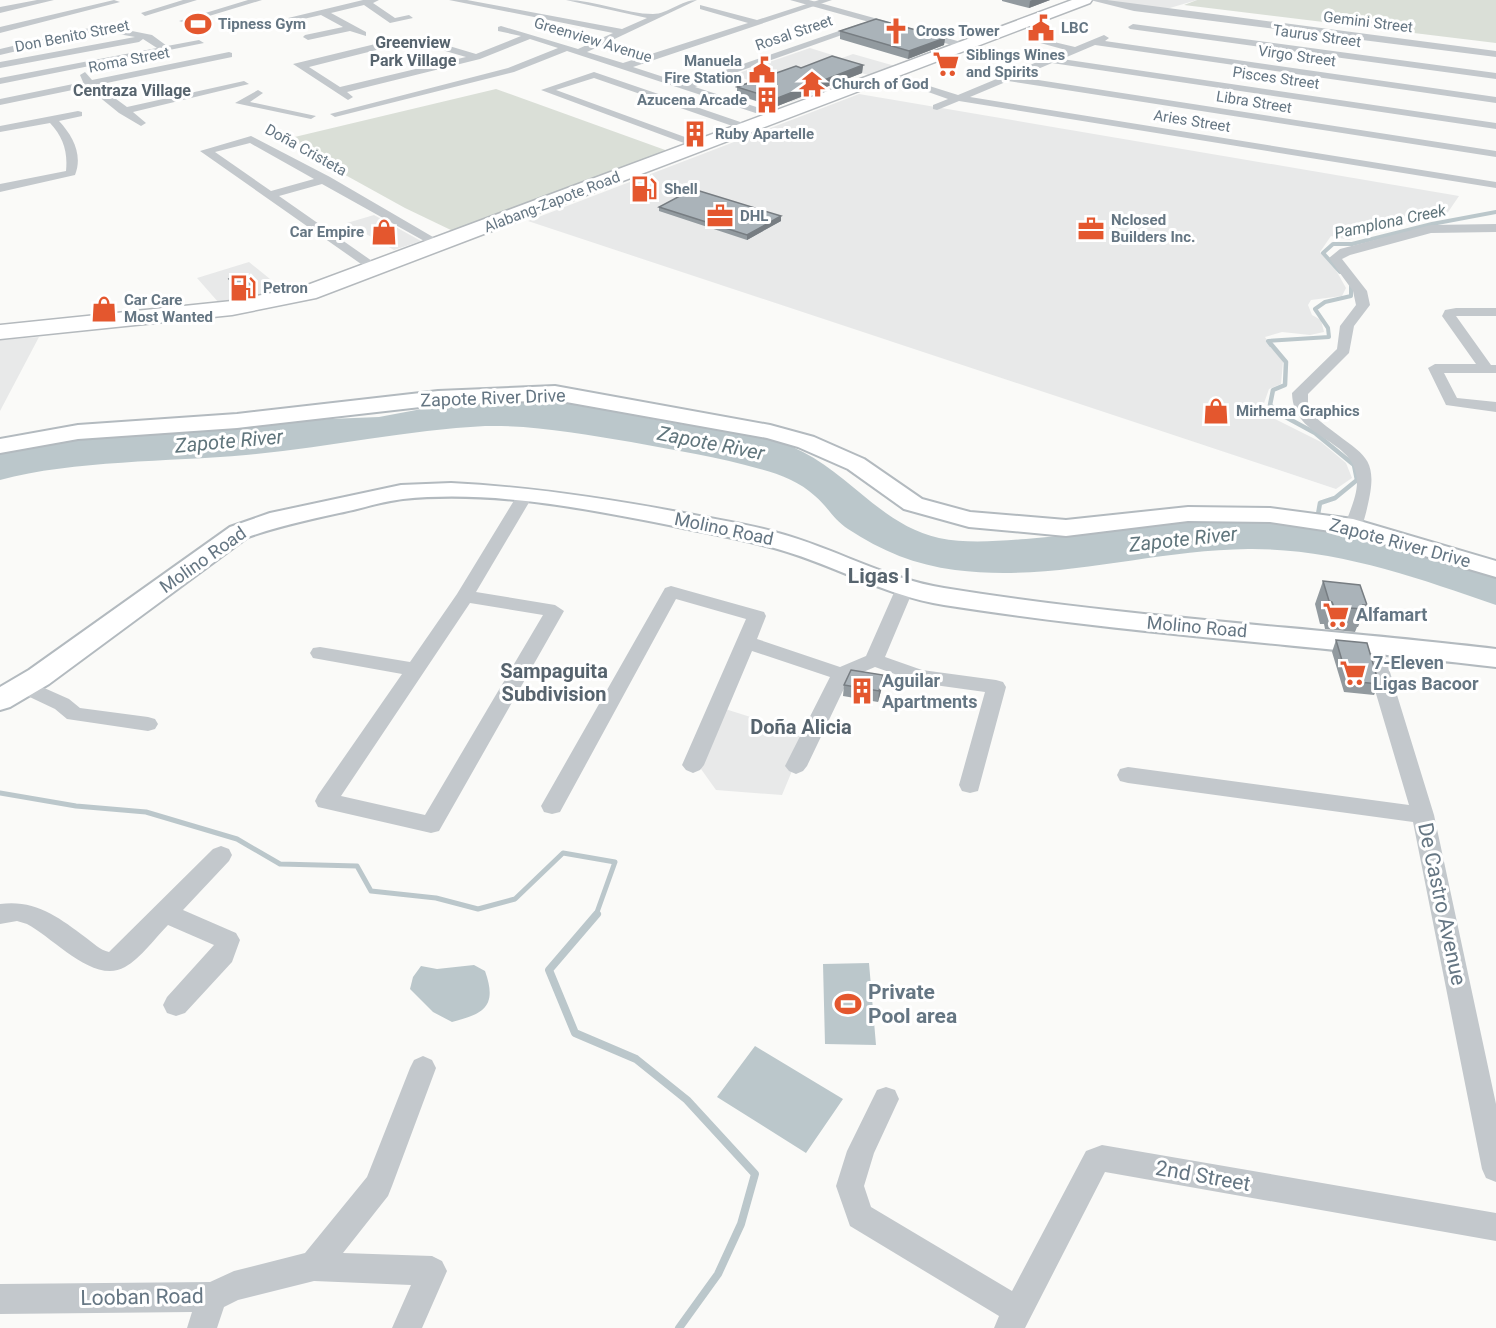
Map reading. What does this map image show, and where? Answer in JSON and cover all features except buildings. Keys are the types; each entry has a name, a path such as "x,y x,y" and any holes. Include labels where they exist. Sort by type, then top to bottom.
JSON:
{"highway":[{"name":"Alabang-Zapote Road","path":"0,332 253,304 308,293 1085,0"}],"main road":[{"name":"Zapote River Drive","path":"0,446 78,432 237,421 438,398 555,393 770,432 806,442 856,464 913,504 969,519 1066,528 1203,513 1245,513 1348,526 1496,569"},
{"name":"Molino Road","path":"0,700 24,686 132,610 226,539 252,526 348,502 415,490 526,494 624,509 765,537 813,551 870,576 905,588 980,602 1122,620 1371,643 1496,658"}],"street":[{"path":"0,10 50,0"},
{"path":"161,0 174,5"},
{"path":"193,0 144,13 178,20 258,0"},
{"path":"453,0 623,32"},
{"path":"570,0 657,17"},
{"path":"796,0 966,45"},
{"path":"625,66 828,0"},
{"name":"Gemini Street","path":"1094,0 1164,12 1496,54"},
{"path":"579,52 687,1"},
{"path":"0,30 116,2"},
{"path":"264,25 371,2 393,21 410,18"},
{"path":"702,8 758,24"},
{"path":"321,11 363,34"},
{"path":"937,107 1164,12"},
{"path":"271,14 284,19"},
{"name":"Rosal Street","path":"688,86 876,21"},
{"path":"326,45 308,37 350,27"},
{"path":"0,52 99,28 148,37 164,49"},
{"name":"Greenview Avenue","path":"501,29 688,86 777,117"},
{"name":"Taurus Street","path":"1123,30 1496,76"},
{"path":"338,91 477,57 530,36"},
{"name":"Don Benito Street","path":"0,65 148,37"},
{"path":"1036,39 1076,50"},
{"path":"363,107 299,65 400,41 429,43 477,57"},
{"path":"0,42 14,49"},
{"name":"Virgo Street","path":"1094,42 1496,100"},
{"path":"2,79 199,43"},
{"path":"335,114 511,70 567,48"},
{"name":"Roma Street","path":"0,102 229,55"},
{"path":"204,60 214,66"},
{"name":"Pisces Street","path":"1052,60 1496,126"},
{"path":"395,64 411,73"},
{"path":"81,66 88,83 141,123"},
{"path":"149,72 158,78"},
{"path":"700,146 546,90 594,75 748,128"},
{"name":"Aries Street","path":"885,75 957,98 1496,185"},
{"path":"234,78 258,93 240,103 310,116"},
{"name":"Libra Street","path":"1007,78 1496,154"},
{"path":"123,111 181,94 244,84"},
{"path":"0,129 78,114"},
{"path":"0,188 71,174 71,144 68,136 52,119"},
{"name":"Doña Cristeta","path":"376,268 206,151 251,139 439,244"},
{"path":"269,195 326,179"},
{"path":"1348,526 1365,484 1361,463 1349,448 1307,420 1300,411 1298,402 1300,393 1344,350 1347,326 1363,305 1360,291 1335,258 1345,252 1431,229 1496,228"},
{"path":"1491,369 1449,316 1450,313 1455,312 1496,312"},
{"path":"1491,369 1436,366 1451,402 1496,407"},
{"path":"465,596 555,611 431,825 326,801 465,596 526,494"},
{"path":"874,660 905,588"},
{"path":"552,806 671,592 757,616 693,765"},
{"path":"747,642 841,674"},
{"name":"De Castro Avenue","path":"1371,643 1423,815 1496,1169"},
{"path":"320,653 415,670"},
{"path":"796,766 841,674 874,660 920,676 996,687 970,785"},
{"path":"24,686 62,704 74,714 148,724"},
{"path":"1128,775 1423,815"},
{"path":"0,914 17,911 44,921 69,936 88,955 105,963 113,962 166,913 220,855"},
{"path":"166,913 228,940 223,955 176,1005"},
{"path":"314,1266 378,1186 423,1068"},
{"path":"886,1099 861,1151 850,1186 860,1216 1014,1320"},
{"name":"2nd Street","path":"1014,1320 1096,1160 1102,1158 1496,1227"},
{"name":"Looban Road","path":"0,1299 212,1297 234,1286 314,1266 432,1270 407,1328"},
{"path":"202,1328 212,1297"}],"shaded area":[{"path":"1104,0 1197,0 1163,10"},
{"path":"1197,0 1496,0 1496,43 1184,5"},
{"path":"810,48 842,58 853,54 895,66 871,76 828,62 781,80 819,92 791,102 752,90 764,85 733,75 750,69 769,75 776,72 758,66"},
{"path":"496,89 668,151 455,232 405,208 282,140"},
{"path":"859,94 1459,196 1444,218 1425,214 1373,228 1349,240 1331,236 1320,252 1333,265 1346,288 1342,296 1311,300 1308,305 1312,315 1321,320 1324,332 1310,335 1282,332 1265,337 1283,362 1281,384 1269,389 1263,406 1269,408 1271,417 1321,442 1346,463 1352,478 1336,489 528,221"},
{"name":"Car Empire","path":"374,215 421,241 394,250 347,223"},
{"path":"249,262 286,292 219,303 197,278"},
{"path":"39,337 0,411 0,340"},
{"path":"722,708 807,735 782,795 716,790 696,762"}],"water":[{"name":"Zapote River","path":"523,400 580,405 674,423 740,432 788,445 821,462 901,523 939,538 1004,541 1189,520 1256,519 1371,540 1496,578 1496,605 1374,566 1312,553 1280,550 1211,551 1029,572 992,573 941,568 899,556 860,537 843,525 809,491 774,473 663,448 576,433 521,427 455,428 246,455 90,465 29,473 0,480 0,452 45,442 263,426 304,420 379,417 443,405"},
{"name":"Private Pool area","path":"869,963 876,1045 825,1044 823,964"},
{"path":"474,965 485,971 490,993 485,1007 472,1016 452,1022 433,1012 410,989 413,977 421,966 437,969"},
{"path":"755,1046 843,1099 806,1153 717,1097"}],"waterway":[{"name":"Pamplona Creek","path":"1340,272 1323,253 1333,244 1352,244 1432,224 1496,212"},
{"name":"Pamplona Creek","path":"1271,345 1268,341 1329,337 1328,328 1315,309 1325,302 1351,296 1351,283"},
{"name":"Pamplona Creek","path":"1270,343 1286,362 1285,385 1273,390 1270,405 1280,414 1315,433 1354,465 1357,480 1335,498 1320,503 1317,520"},
{"path":"0,793 76,806 146,812 237,839 280,864 357,866 371,891 436,898 478,909 515,899 563,853 615,862 596,915"},
{"path":"597,914 549,970 575,1033 636,1059 687,1100 755,1174 741,1224 718,1274 679,1328"}],"place":[{"name":"Tipness Gym","path":"198,24"},
{"name":"LBC","path":"1041,28"},
{"name":"Cross Tower","path":"896,31"},
{"name":"Siblings Wines and Spirits","path":"946,64"},
{"name":"Manuela Fire Station","path":"762,70"},
{"name":"Church of God","path":"812,84"},
{"name":"Azucena Arcade","path":"767,100"},
{"name":"Ruby Apartelle","path":"695,134"},
{"name":"Shell","path":"644,189"},
{"name":"DHL","path":"720,216"},
{"name":"Nclosed Builders Inc.","path":"1091,229"},
{"name":"Car Empire","path":"384,232"},
{"name":"Petron","path":"243,288"},
{"name":"Car Care Most Wanted","path":"104,309"},
{"name":"Mirhema Graphics","path":"1216,411"},
{"name":"Alfamart","path":"1336,615"},
{"name":"7-Eleven Ligas Bacoor","path":"1353,673"},
{"name":"Aguilar Apartments","path":"862,691"},
{"name":"Private Pool area","path":"848,1004"}],"district":[{"name":"Greenview Park Village","path":"413,51"},
{"name":"Centraza Village","path":"132,90"},
{"name":"Ligas I","path":"879,576"},
{"name":"Sampaguita Subdivision","path":"554,682"},
{"name":"Doña Alicia","path":"801,727"}]}
